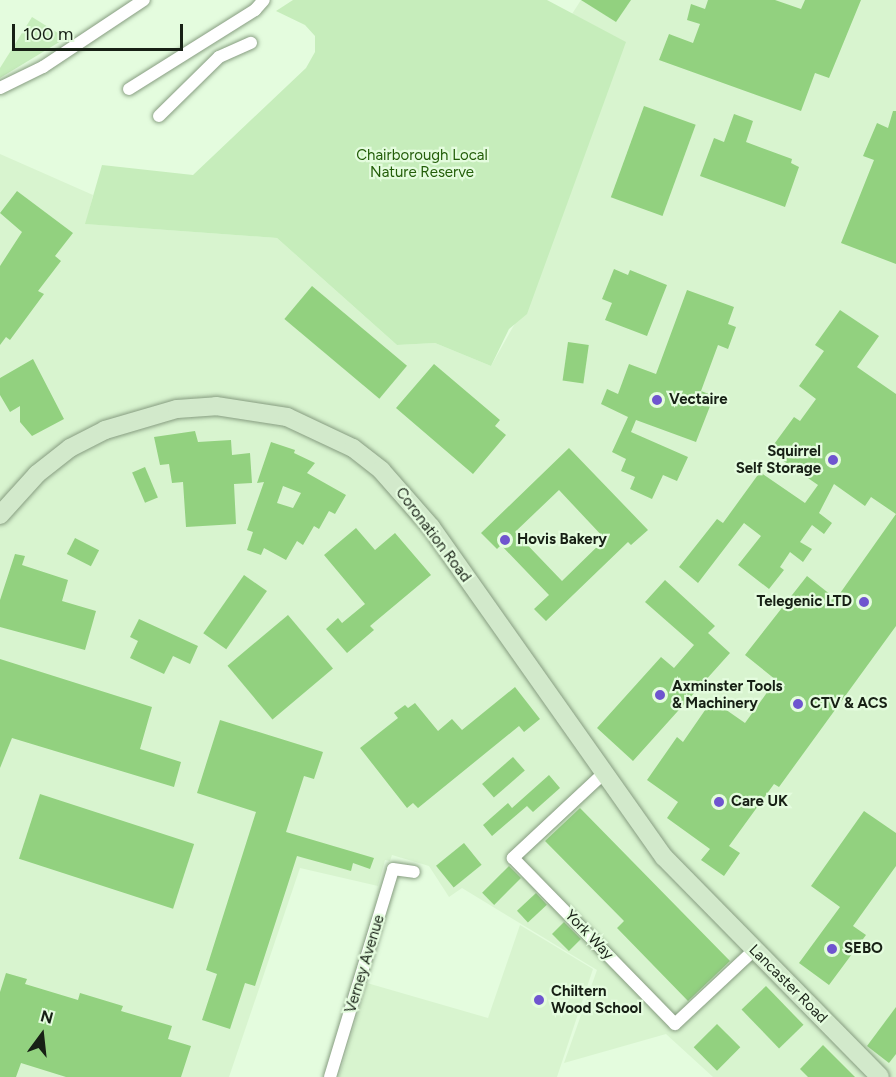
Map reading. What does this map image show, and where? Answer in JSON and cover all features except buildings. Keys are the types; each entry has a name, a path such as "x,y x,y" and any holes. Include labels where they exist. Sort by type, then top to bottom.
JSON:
{"street":[{"path":"0,88 43,67 144,0"},
{"path":"129,89 205,39 255,10 264,0"},
{"path":"205,39 219,57"},
{"path":"159,116 219,57 251,43"},
{"name":"Coronation Road","path":"0,515 37,474 70,448 140,417 216,406 287,417 321,430 372,462 408,496 664,856 696,892"},
{"name":"York Way","path":"604,773 513,858 675,1024 754,950"},
{"name":"Verney Avenue","path":"330,1077 393,869 414,872"},
{"name":"Lancaster Road","path":"696,892 880,1077"}],"shaded area":[{"path":"581,0 896,0 896,1077 713,1077 666,1034 564,1063 597,970 462,888 449,897 429,866 392,855 390,861 385,860 378,886 300,868 229,1077 0,1077 0,154 93,195 86,224 277,238 397,345 435,343 491,366 518,318 625,42 572,14"},
{"name":"Chiltern Wood School","path":"520,925 593,969 557,1077 339,1077 367,983 488,1018"}],"green space":[{"name":"Chairborough Local Nature Reserve","path":"293,0 547,0 626,42 527,314 509,329 491,366 435,343 397,345 277,238 85,224 102,165 193,175 306,68 315,52 315,36 305,25 276,11"},
{"path":"32,17 66,38 0,78 0,68"}],"place":[{"name":"Vectaire","path":"657,400"},
{"name":"Squirrel Self Storage","path":"833,460"},
{"name":"Hovis Bakery","path":"505,540"},
{"name":"Telegenic LTD","path":"864,602"},
{"name":"Axminster Tools & Machinery","path":"660,695"},
{"name":"CTV & ACS","path":"798,704"},
{"name":"Care UK","path":"719,802"},
{"name":"SEBO","path":"832,949"},
{"name":"Chiltern Wood School","path":"539,1000"}]}
